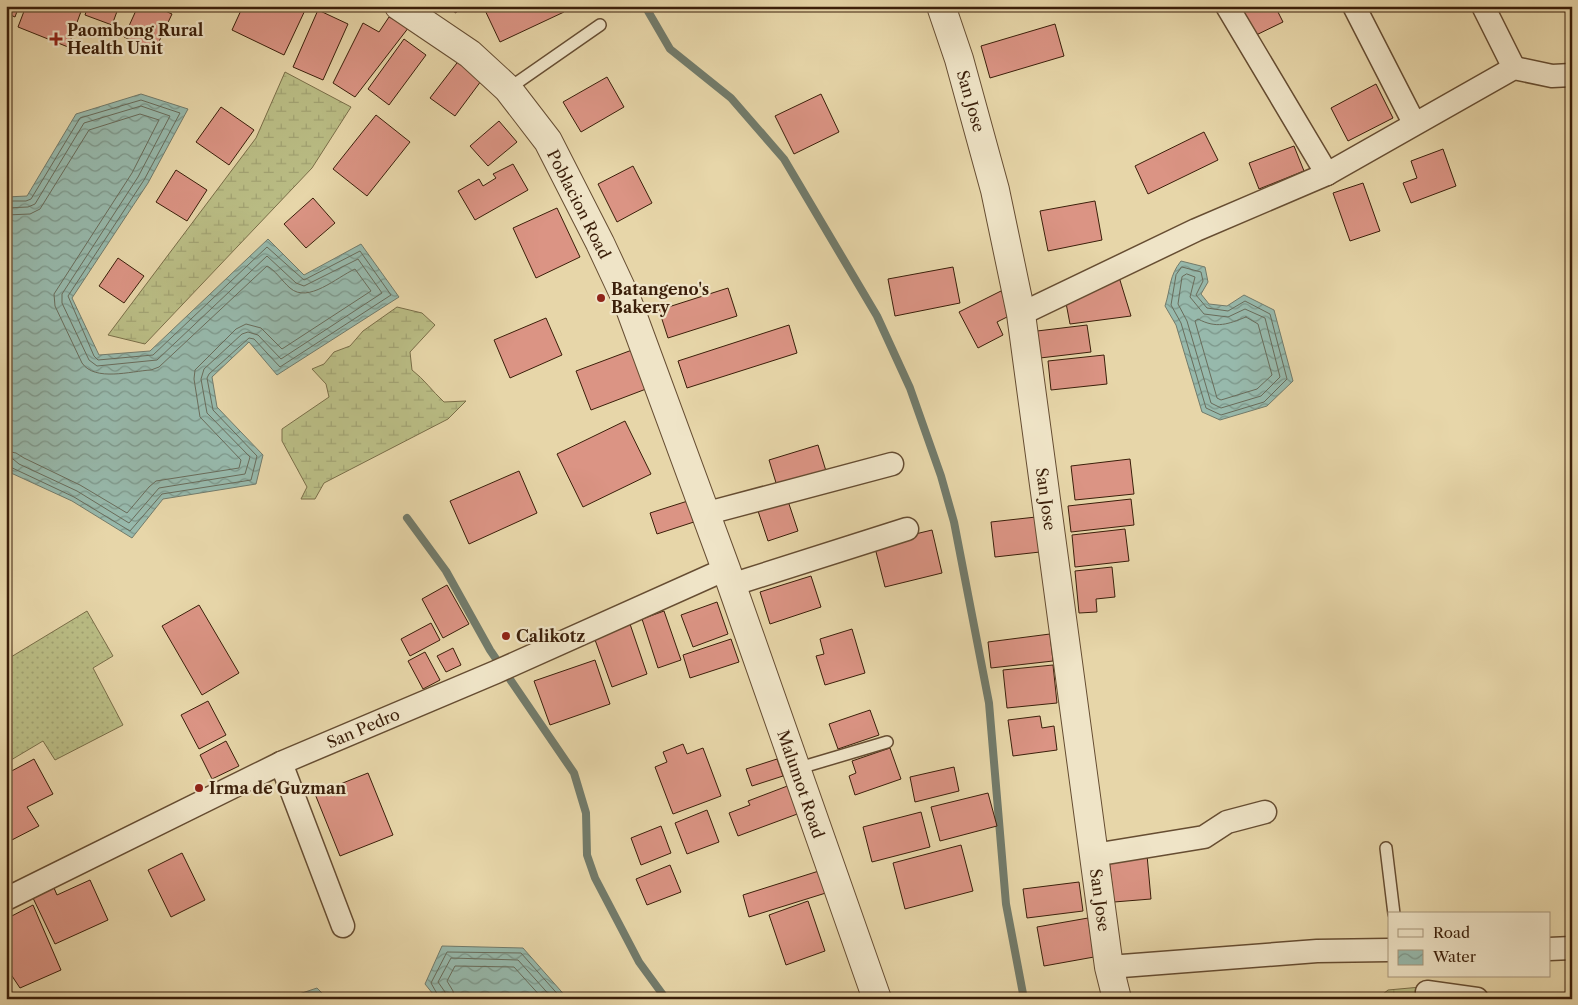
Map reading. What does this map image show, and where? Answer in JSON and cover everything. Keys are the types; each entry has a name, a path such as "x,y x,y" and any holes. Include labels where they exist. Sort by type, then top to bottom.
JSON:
{"street":[{"name":"Poblacion Road","path":"399,6 470,54 508,89 548,142 600,243 628,303 728,577"},
{"name":"San Jose","path":"941,6 962,68 995,190 1021,314 1109,967 1117,999"},
{"path":"1227,6 1327,174"},
{"path":"1354,6 1414,123"},
{"path":"1483,6 1514,68"},
{"path":"1021,314 1196,230 1327,174 1514,68 1552,76 1572,75"},
{"path":"704,514 892,464"},
{"name":"San Pedro","path":"6,899 281,763 502,669 728,577 907,529"},
{"name":"Malumot Road","path":"728,577 877,999"},
{"path":"281,763 343,926"},
{"path":"1094,855 1204,837 1227,822 1265,812"},
{"path":"1550,949 1572,948"},
{"path":"1109,967 1317,951 1388,950"},
{"path":"1427,992 1476,999"}],"lane":[{"path":"508,89 600,25"},
{"path":"796,769 887,742"},
{"path":"1386,848 1394,912"}],"green space":[{"path":"285,72 351,107 312,168 145,344 108,335 256,138"},
{"path":"397,307 422,313 435,325 410,352 412,370 444,402 466,401 448,419 324,483 315,499 301,499 307,487 282,441 282,429 329,397 326,384 312,369 324,364 334,352 350,346 363,331"},
{"path":"87,611 113,656 93,668 123,725 55,760 43,741 6,763 6,660"},
{"path":"1454,984 1449,999 1377,999 1388,990"}],"water":[{"path":"141,94 188,109 148,183 72,298 99,355 150,351 268,239 304,275 361,244 399,297 277,375 249,342 212,377 217,407 263,455 256,484 163,499 132,538 72,501 11,473 6,467 6,197 27,196 76,114"},
{"path":"1181,261 1205,267 1208,282 1201,294 1209,304 1227,306 1244,295 1274,310 1293,381 1267,406 1220,420 1202,412 1176,325 1165,306 1172,277"},
{"path":"442,946 523,948 568,999 437,999 425,984"},
{"path":"317,988 328,999 284,999"}],"building":[{"path":"6,6 19,6 15,17 6,13"},
{"name":"Paombong Rural Health Unit","path":"26,6 83,6 68,47 18,27"},
{"path":"88,6 119,6 112,25 85,15"},
{"path":"138,6 154,6 172,14 155,50 124,37"},
{"path":"243,6 307,6 284,55 232,30"},
{"path":"444,6 459,6 456,13"},
{"path":"483,6 562,6 564,12 500,42"},
{"path":"1235,6 1275,6 1283,22 1250,38"},
{"path":"318,10 348,24 323,80 293,67"},
{"path":"389,17 409,27 355,97 333,83 363,23 379,32"},
{"path":"1055,24 1064,56 990,78 981,46"},
{"path":"404,39 426,55 389,105 368,89"},
{"path":"460,59 484,77 455,116 430,98"},
{"path":"607,77 624,107 581,132 563,102"},
{"path":"1376,84 1393,118 1348,141 1331,108"},
{"path":"821,94 839,132 794,154 775,116"},
{"path":"221,107 254,130 229,165 196,142"},
{"path":"376,115 410,142 367,196 333,169"},
{"path":"499,121 517,142 488,166 470,146"},
{"path":"1204,132 1218,160 1148,194 1135,166"},
{"path":"1294,146 1304,171 1259,189 1249,163"},
{"path":"1443,149 1456,186 1411,203 1403,183 1417,178 1411,161"},
{"path":"513,164 528,190 475,220 458,191 479,179 483,186 496,178 493,174"},
{"path":"633,166 652,203 617,222 598,184"},
{"path":"176,170 207,190 187,221 156,202"},
{"path":"1363,183 1380,231 1350,241 1333,193"},
{"path":"313,198 335,223 306,248 284,224"},
{"path":"1095,201 1102,240 1048,251 1040,211"},
{"path":"557,208 580,257 536,278 513,228"},
{"path":"118,258 144,276 124,303 99,286"},
{"path":"953,267 960,303 895,316 888,279"},
{"path":"1119,277 1131,316 1070,324 1066,303"},
{"path":"728,288 737,316 668,338 659,310"},
{"path":"1001,291 1013,314 997,322 1003,335 978,348 959,312"},
{"path":"546,318 562,355 510,378 494,340"},
{"path":"789,325 797,353 687,388 678,361"},
{"path":"1087,325 1091,352 1040,358 1037,331"},
{"path":"632,350 646,389 591,410 576,371"},
{"path":"1104,355 1107,384 1051,390 1048,361"},
{"path":"625,421 651,474 583,507 557,454"},
{"path":"818,445 826,471 777,486 769,460"},
{"path":"1130,459 1134,494 1075,500 1071,466"},
{"path":"519,471 537,513 469,544 450,501"},
{"path":"786,495 798,531 768,541 756,505"},
{"path":"694,499 700,520 657,534 650,513"},
{"path":"1131,499 1134,525 1071,532 1068,506"},
{"path":"1036,517 1040,552 995,557 991,522"},
{"path":"1125,529 1129,561 1075,567 1072,535"},
{"path":"932,530 942,573 885,587 874,544"},
{"path":"1112,567 1115,597 1096,599 1097,612 1079,613 1075,571"},
{"path":"811,576 821,607 770,624 760,592"},
{"path":"447,585 469,624 443,638 422,599"},
{"path":"717,602 728,634 693,647 681,615"},
{"path":"199,605 239,673 202,695 162,626"},
{"path":"664,611 681,660 658,668 642,619"},
{"path":"431,623 440,640 410,656 401,639"},
{"path":"630,624 647,674 612,687 594,637"},
{"path":"852,629 865,673 825,685 816,656 824,654 820,639"},
{"path":"1050,634 1053,661 991,668 988,642"},
{"path":"731,639 739,662 690,678 683,655"},
{"path":"453,648 461,665 446,672 437,656"},
{"path":"425,652 440,680 423,689 408,661"},
{"path":"595,660 610,704 550,725 534,681"},
{"path":"1053,665 1057,703 1007,708 1003,670"},
{"path":"208,701 226,735 199,749 181,715"},
{"path":"870,710 879,735 838,749 829,724"},
{"path":"1040,716 1042,728 1054,726 1057,750 1013,756 1008,720"},
{"path":"226,741 239,766 212,779 200,755"},
{"path":"683,744 687,754 703,748 721,796 673,814 655,767 667,762 663,752"},
{"path":"890,748 901,779 855,795 849,776 856,773 852,761"},
{"path":"34,759 53,794 27,807 39,826 6,843 6,774"},
{"path":"777,759 783,776 752,786 746,769"},
{"path":"954,767 959,791 915,802 910,777"},
{"path":"368,773 393,835 340,856 315,794"},
{"path":"790,785 800,813 738,836 729,813 750,805 748,801"},
{"path":"988,793 997,826 940,841 931,807"},
{"path":"707,810 719,842 687,854 675,823"},
{"path":"921,812 930,847 872,862 863,827"},
{"path":"661,826 671,853 641,865 631,838"},
{"path":"961,845 973,891 905,909 893,863"},
{"path":"182,853 205,900 171,917 148,870"},
{"path":"1147,855 1151,899 1114,902 1109,859"},
{"path":"670,865 681,892 647,905 636,879"},
{"path":"822,870 829,892 749,917 743,895"},
{"path":"90,880 108,920 55,944 33,898 54,888 57,895"},
{"path":"1079,882 1083,911 1027,918 1023,889"},
{"path":"808,901 825,951 786,965 769,915"},
{"path":"33,905 61,970 20,988 6,967 6,919"},
{"path":"1088,918 1094,957 1044,966 1037,927"}],"waterway":[{"path":"645,6 670,49 731,98 784,159 877,316 910,388 941,476 954,522 989,703 1006,904 1024,999"},
{"path":"407,518 446,571 490,650 574,773 586,813 587,855 595,878 639,962 666,999"}],"place":[{"name":"Paombong Rural Health Unit","path":"56,39"},
{"name":"Batangeno's Bakery","path":"601,298"},
{"name":"Calikotz","path":"506,636"},
{"name":"Irma de Guzman","path":"199,788"}]}
